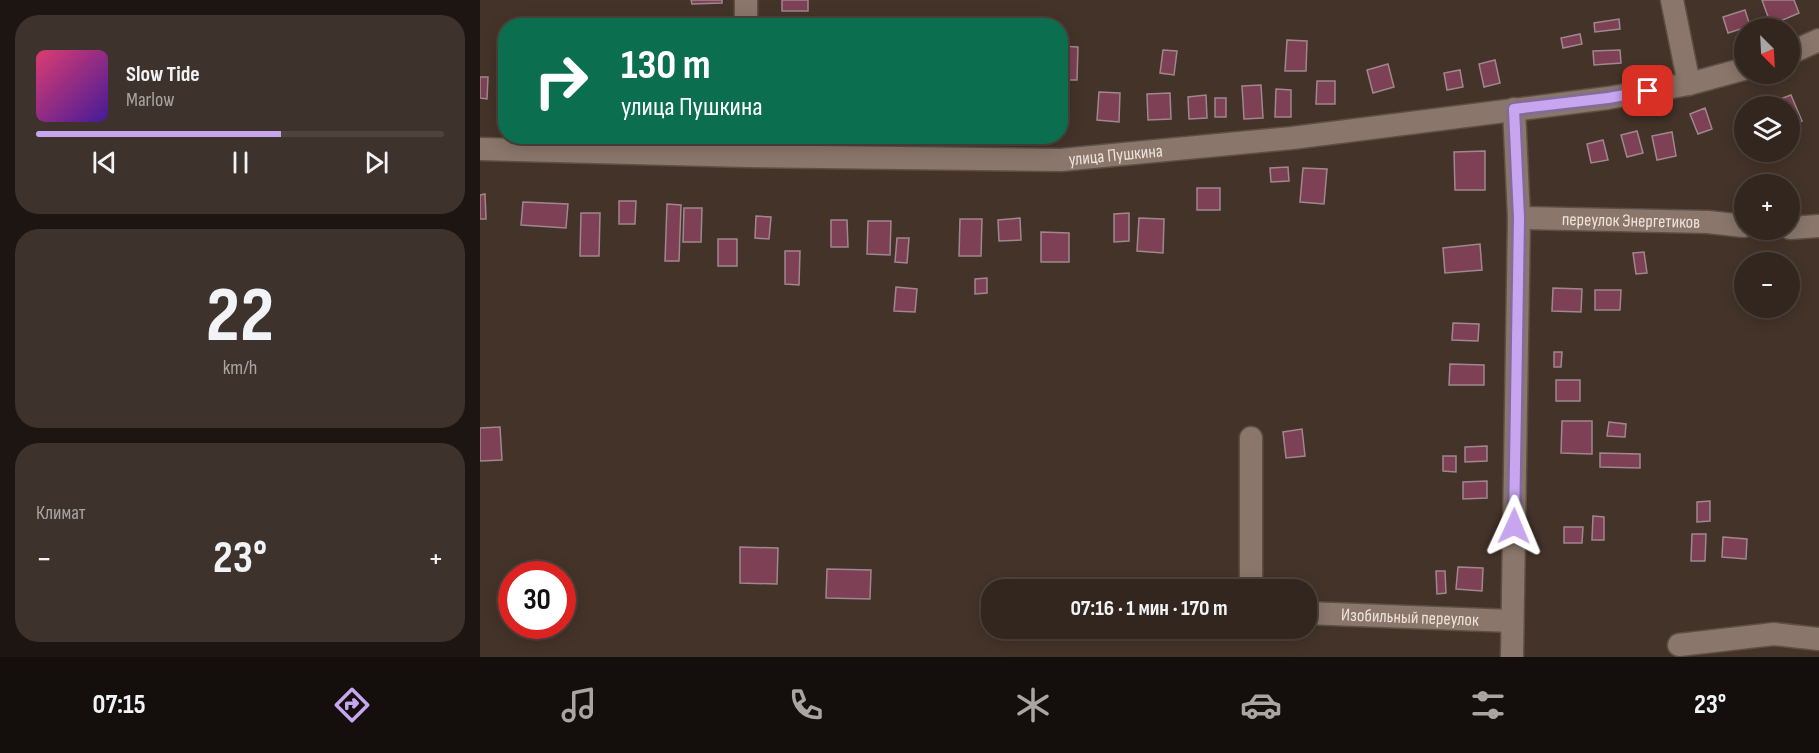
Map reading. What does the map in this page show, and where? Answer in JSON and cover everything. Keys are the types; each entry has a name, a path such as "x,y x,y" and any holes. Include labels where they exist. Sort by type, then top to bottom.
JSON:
{"street":[{"path":"746,0 746,18"},
{"path":"1672,0 1689,84"},
{"path":"1800,49 1819,40"},
{"name":"улица Пушкина","path":"480,149 747,146 1061,160 1292,138 1608,98 1689,84 1734,72"},
{"path":"1512,657 1519,218 1514,109"},
{"name":"переулок Энергетиков","path":"1519,218 1708,222 1734,225"},
{"path":"1800,227 1819,226"},
{"path":"1251,438 1251,579"},
{"name":"Изобильный переулок","path":"1317,613 1512,621"},
{"path":"1679,645 1774,634 1819,639"}],"building":[{"path":"691,0 722,0 722,3 692,4"},
{"path":"782,0 808,0 808,11 782,11"},
{"path":"1762,0 1794,0 1799,13 1787,18 1768,18"},
{"path":"1745,10 1748,18 1734,18 1734,31 1728,33 1723,17"},
{"path":"1619,19 1620,29 1595,32 1594,23"},
{"path":"1580,34 1582,44 1563,48 1561,38"},
{"path":"1287,40 1307,41 1306,71 1285,71"},
{"path":"1068,46 1078,47 1077,80 1068,80"},
{"path":"1163,50 1177,51 1174,75 1160,73"},
{"path":"1620,50 1621,63 1594,65 1593,51"},
{"path":"1495,60 1500,83 1484,87 1479,64"},
{"path":"1388,64 1394,87 1373,93 1367,70"},
{"path":"1460,70 1463,87 1447,90 1444,73"},
{"path":"480,77 488,77 487,99 480,98"},
{"path":"1317,81 1335,81 1335,104 1316,104"},
{"path":"1261,85 1263,118 1244,119 1242,86"},
{"path":"1276,89 1291,90 1291,117 1275,117"},
{"path":"1099,92 1120,93 1119,122 1097,120"},
{"path":"1170,93 1171,119 1148,120 1147,94"},
{"path":"1206,95 1207,118 1189,119 1188,97"},
{"path":"1215,98 1226,98 1226,117 1215,117"},
{"path":"1705,108 1712,129 1698,134 1690,114"},
{"path":"1637,131 1643,153 1627,157 1621,135"},
{"path":"1672,132 1676,156 1657,160 1652,136"},
{"path":"1603,140 1608,160 1591,163 1587,144"},
{"path":"1485,151 1485,190 1455,190 1454,152"},
{"path":"1288,167 1289,181 1271,182 1270,168"},
{"path":"1303,168 1327,169 1324,204 1300,202"},
{"path":"1197,188 1220,188 1220,210 1197,210"},
{"path":"485,194 486,219 480,219 480,195"},
{"path":"619,201 636,201 635,224 619,224"},
{"path":"523,202 568,204 566,228 521,225"},
{"path":"667,204 681,205 679,261 665,261"},
{"path":"684,208 702,208 701,242 683,242"},
{"path":"581,213 600,213 599,256 580,256"},
{"path":"1129,213 1129,241 1114,242 1114,214"},
{"path":"756,216 771,217 769,239 755,238"},
{"path":"1020,218 1021,240 999,241 998,220"},
{"path":"1139,218 1164,219 1163,253 1137,251"},
{"path":"960,219 982,219 981,256 959,256"},
{"path":"831,220 847,220 848,247 831,247"},
{"path":"868,221 891,221 890,255 867,254"},
{"path":"1041,232 1069,233 1069,262 1041,262"},
{"path":"897,238 909,238 907,263 895,262"},
{"path":"718,239 737,239 737,266 718,266"},
{"path":"1480,244 1482,270 1445,273 1443,248"},
{"path":"785,251 800,251 799,285 785,284"},
{"path":"1644,252 1647,273 1636,274 1633,253"},
{"path":"987,278 987,293 975,294 975,279"},
{"path":"896,287 917,289 915,312 894,311"},
{"path":"1553,288 1582,289 1581,312 1552,311"},
{"path":"1595,290 1621,290 1620,310 1595,310"},
{"path":"1453,323 1479,324 1478,341 1452,340"},
{"path":"1554,352 1562,352 1561,367 1554,367"},
{"path":"1450,364 1484,365 1484,385 1449,385"},
{"path":"1556,380 1580,380 1580,401 1556,401"},
{"path":"1562,421 1592,421 1592,454 1561,453"},
{"path":"1609,422 1626,424 1625,437 1607,436"},
{"path":"500,427 502,460 480,461 480,428"},
{"path":"1302,429 1305,456 1286,458 1283,432"},
{"path":"1487,446 1487,461 1465,462 1465,447"},
{"path":"1600,453 1640,454 1640,468 1600,467"},
{"path":"1443,456 1456,456 1456,472 1443,471"},
{"path":"1487,481 1487,498 1463,499 1463,482"},
{"path":"1710,501 1710,521 1697,522 1697,502"},
{"path":"1593,516 1604,517 1604,540 1592,540"},
{"path":"1564,527 1583,527 1582,543 1564,543"},
{"path":"1692,534 1706,534 1705,561 1691,561"},
{"path":"1723,537 1747,539 1746,559 1722,557"},
{"path":"740,547 778,548 777,584 740,583"},
{"path":"1458,567 1483,568 1482,591 1456,589"},
{"path":"827,569 871,570 870,599 826,598"},
{"path":"1436,571 1445,571 1446,593 1437,594"}],"route":[{"path":"1514,526 1519,218 1514,109 1648,91"}]}
